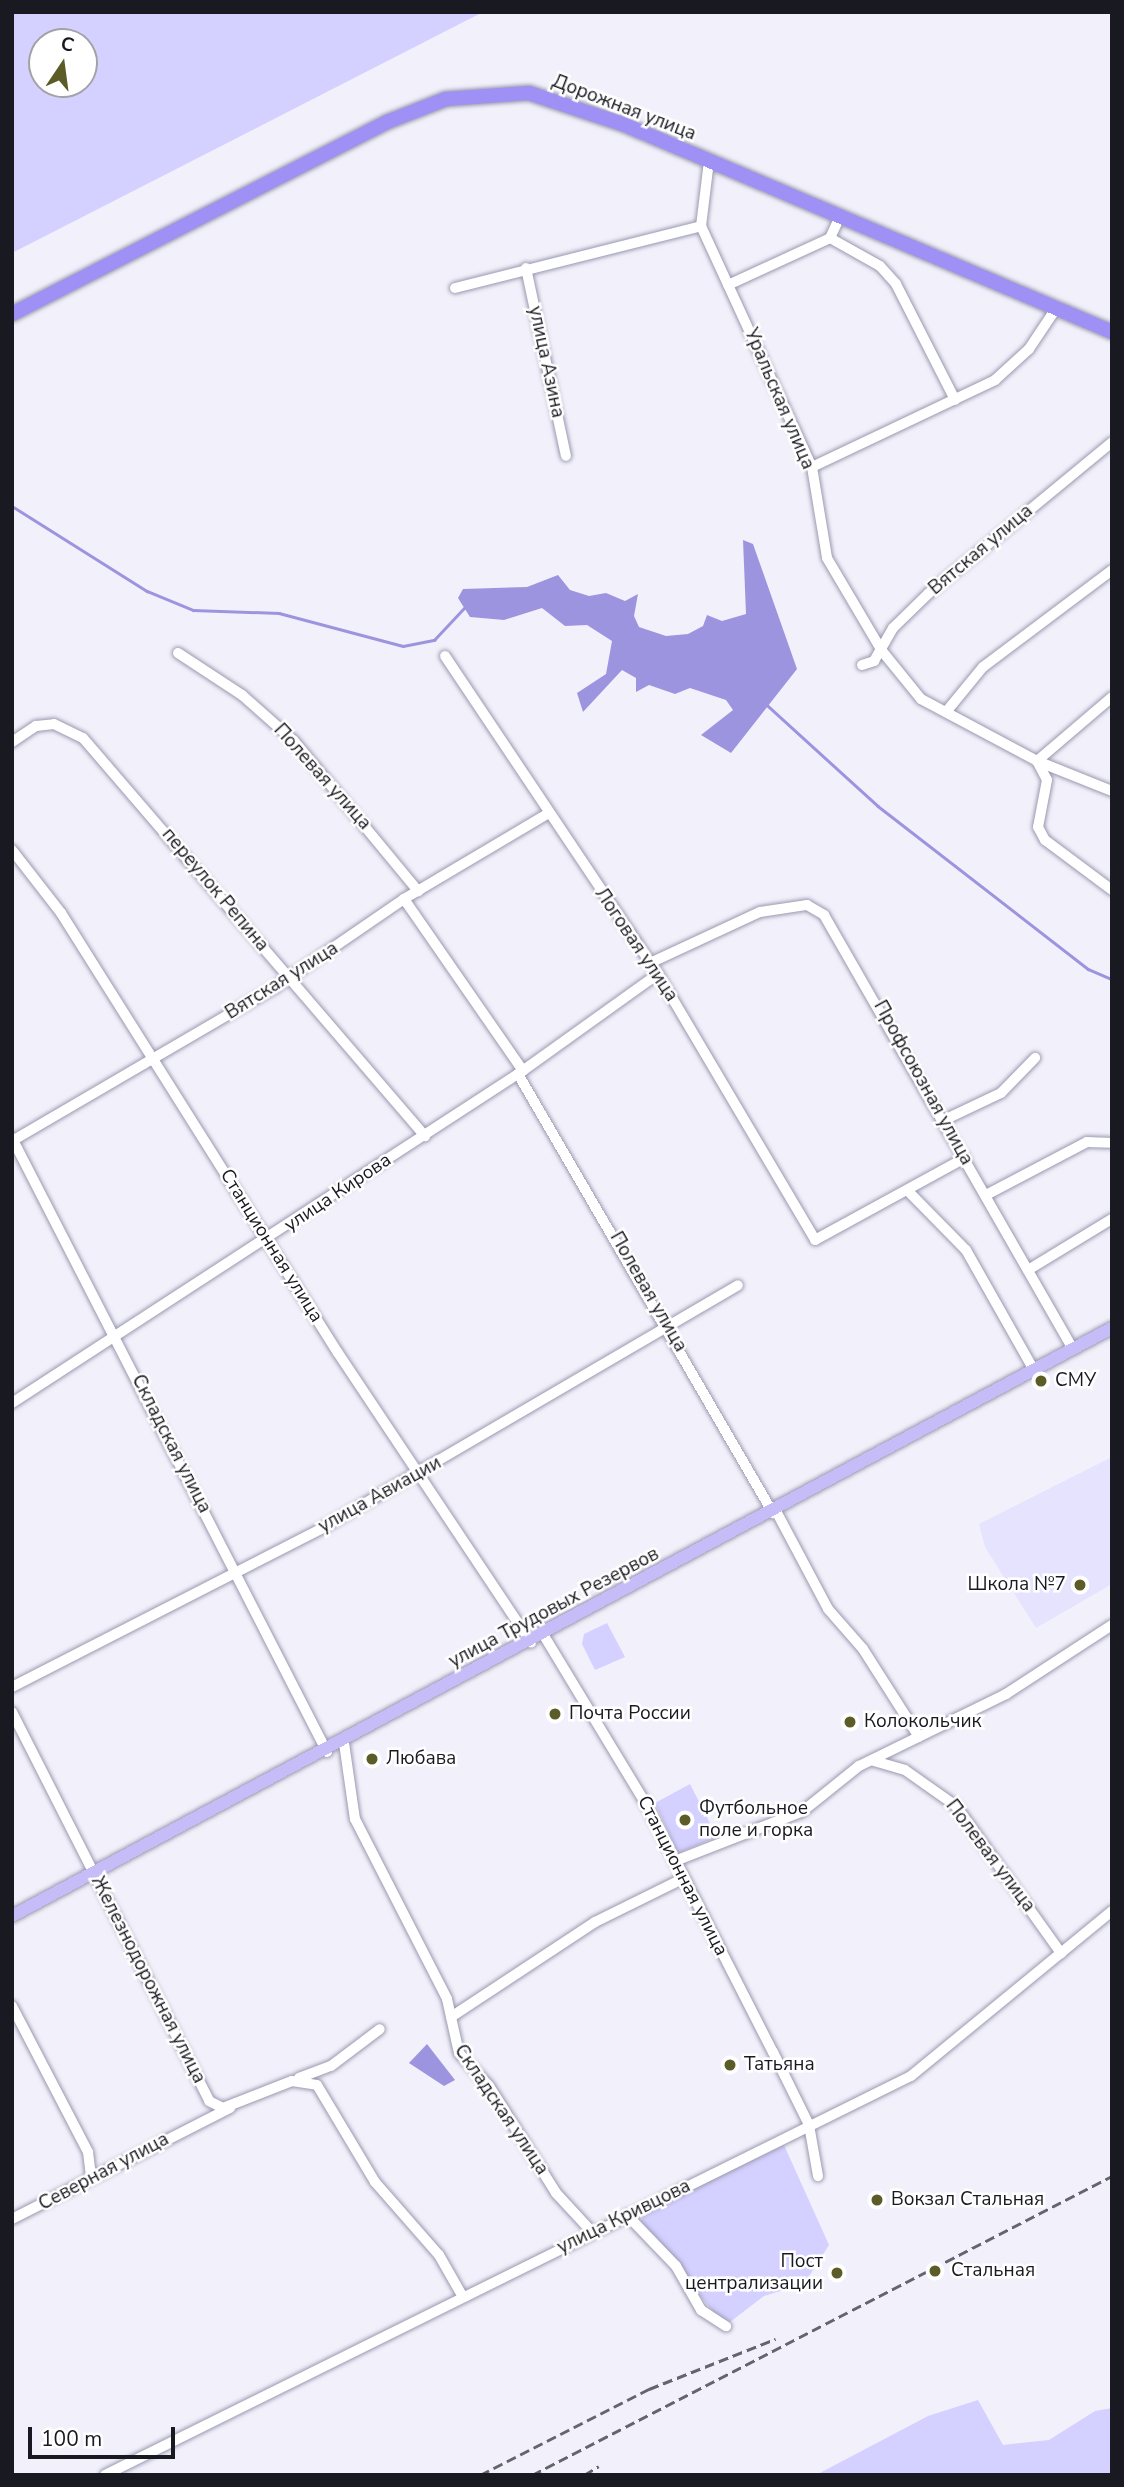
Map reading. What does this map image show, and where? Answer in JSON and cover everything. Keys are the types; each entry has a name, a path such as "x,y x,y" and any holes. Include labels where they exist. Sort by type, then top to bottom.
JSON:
{"highway":[{"name":"Дорожная улица","path":"12,314 387,122 446,99 529,93 709,161 1112,332"}],"main road":[{"name":"улица Трудовых Резервов","path":"12,1916 344,1743 1112,1328"}],"street":[{"path":"455,288 701,226 709,161"},
{"path":"728,285 830,238 841,217"},
{"name":"Уральская улица","path":"701,226 813,467 827,558 882,652 917,696 1037,761 1112,791"},
{"path":"830,238 891,277 955,400"},
{"name":"улица Азина","path":"526,268 566,456"},
{"path":"813,467 955,400 1017,361 1055,310"},
{"name":"Вятская улица","path":"862,665 882,652 893,628 929,593 1112,442"},
{"path":"946,712 983,667 1112,570"},
{"name":"Полевая улица","path":"178,653 242,695 294,741 418,891"},
{"name":"Логовая улица","path":"445,656 547,814 658,974 815,1240 907,1190"},
{"path":"1112,697 1037,761 1046,780 1038,827 1045,840 1112,890"},
{"name":"переулок Репина","path":"12,742 36,726 74,731 425,1136"},
{"name":"Вятская улица","path":"13,1139 290,978 404,899 547,814"},
{"name":"Станционная улица","path":"12,850 61,913 267,1240 531,1642"},
{"name":"Полевая улица","path":"404,899 520,1072 775,1512 828,1609 863,1650 919,1737"},
{"name":"Профсоюзная улица","path":"650,963 760,912 807,905 824,915 850,954 1073,1349"},
{"name":"улица Кирова","path":"12,1403 117,1340 425,1136 658,974"},
{"path":"944,1120 1001,1093 1035,1058"},
{"name":"Складская улица","path":"13,1139 327,1752"},
{"path":"986,1195 1087,1142 1112,1143"},
{"path":"965,1158 907,1190 965,1250 1034,1370"},
{"path":"1028,1270 1112,1219"},
{"name":"улица Авиации","path":"12,1687 419,1474 738,1285"},
{"path":"675,1861 803,1811 867,1763 1006,1694 1112,1625"},
{"name":"Станционная улица","path":"543,1634 684,1878 809,2125 818,2176"},
{"name":"Железнодорожная улица","path":"12,1712 205,2093 217,2106 234,2106"},
{"name":"Складская улица","path":"344,1743 359,1828 451,2017 459,2053 489,2086 556,2193 592,2232"},
{"name":"Полевая улица","path":"867,1763 892,1764 950,1801 1061,1953"},
{"path":"451,2017 594,1922 684,1878"},
{"name":"улица Кривцова","path":"105,2475 931,2063 1112,1911"},
{"path":"12,2006 88,2152 91,2176"},
{"path":"234,2106 331,2066 380,2029"},
{"path":"292,2081 323,2090 375,2182 439,2255 463,2297"},
{"name":"Северная улица","path":"12,2219 65,2196 91,2176 234,2106"},
{"path":"627,2215 676,2266 701,2310 726,2326"}],"shaded area":[{"path":"12,12 483,12 12,253"},
{"path":"743,540 753,544 797,669 731,753 701,735 733,710 726,700 690,688 675,694 649,685 636,692 636,678 622,670 583,712 577,693 606,674 612,641 587,625 565,626 542,608 504,620 470,617 458,598 463,589 527,587 558,575 570,590 589,596 606,593 625,601 638,594 634,616 639,627 666,636 688,634 703,626 707,615 722,621 746,614"},
{"path":"1112,1457 1112,1584 1036,1628 985,1547 979,1524"},
{"path":"607,1623 625,1657 595,1670 582,1644 584,1634"},
{"name":"Футбольное поле и горка","path":"690,1784 717,1837 678,1853 655,1803"},
{"path":"427,2044 455,2080 444,2086 409,2063"},
{"path":"784,2145 829,2245 804,2284 764,2296 730,2322 715,2314 641,2222 644,2214"},
{"path":"978,2400 1003,2445 1049,2440 1095,2411 1112,2408 1112,2475 816,2475 928,2416"}],"waterway":[{"path":"12,506 147,591 193,610 279,613 403,646 434,640 464,608"},
{"path":"767,705 878,806 1088,969 1112,979"}],"railway":[{"path":"532,2475 1112,2176"},
{"path":"480,2475 649,2389 775,2339"},
{"path":"584,2475 599,2466"}],"place":[{"name":"СМУ","path":"1041,1381"},
{"name":"Школа №7","path":"1080,1585"},
{"name":"Почта России","path":"555,1714"},
{"name":"Колокольчик","path":"850,1722"},
{"name":"Любава","path":"372,1759"},
{"name":"Футбольное поле и горка","path":"685,1820"},
{"name":"Татьяна","path":"730,2065"},
{"name":"Вокзал Стальная","path":"877,2200"},
{"name":"Стальная","path":"935,2271"},
{"name":"Пост централизации","path":"837,2273"}]}
